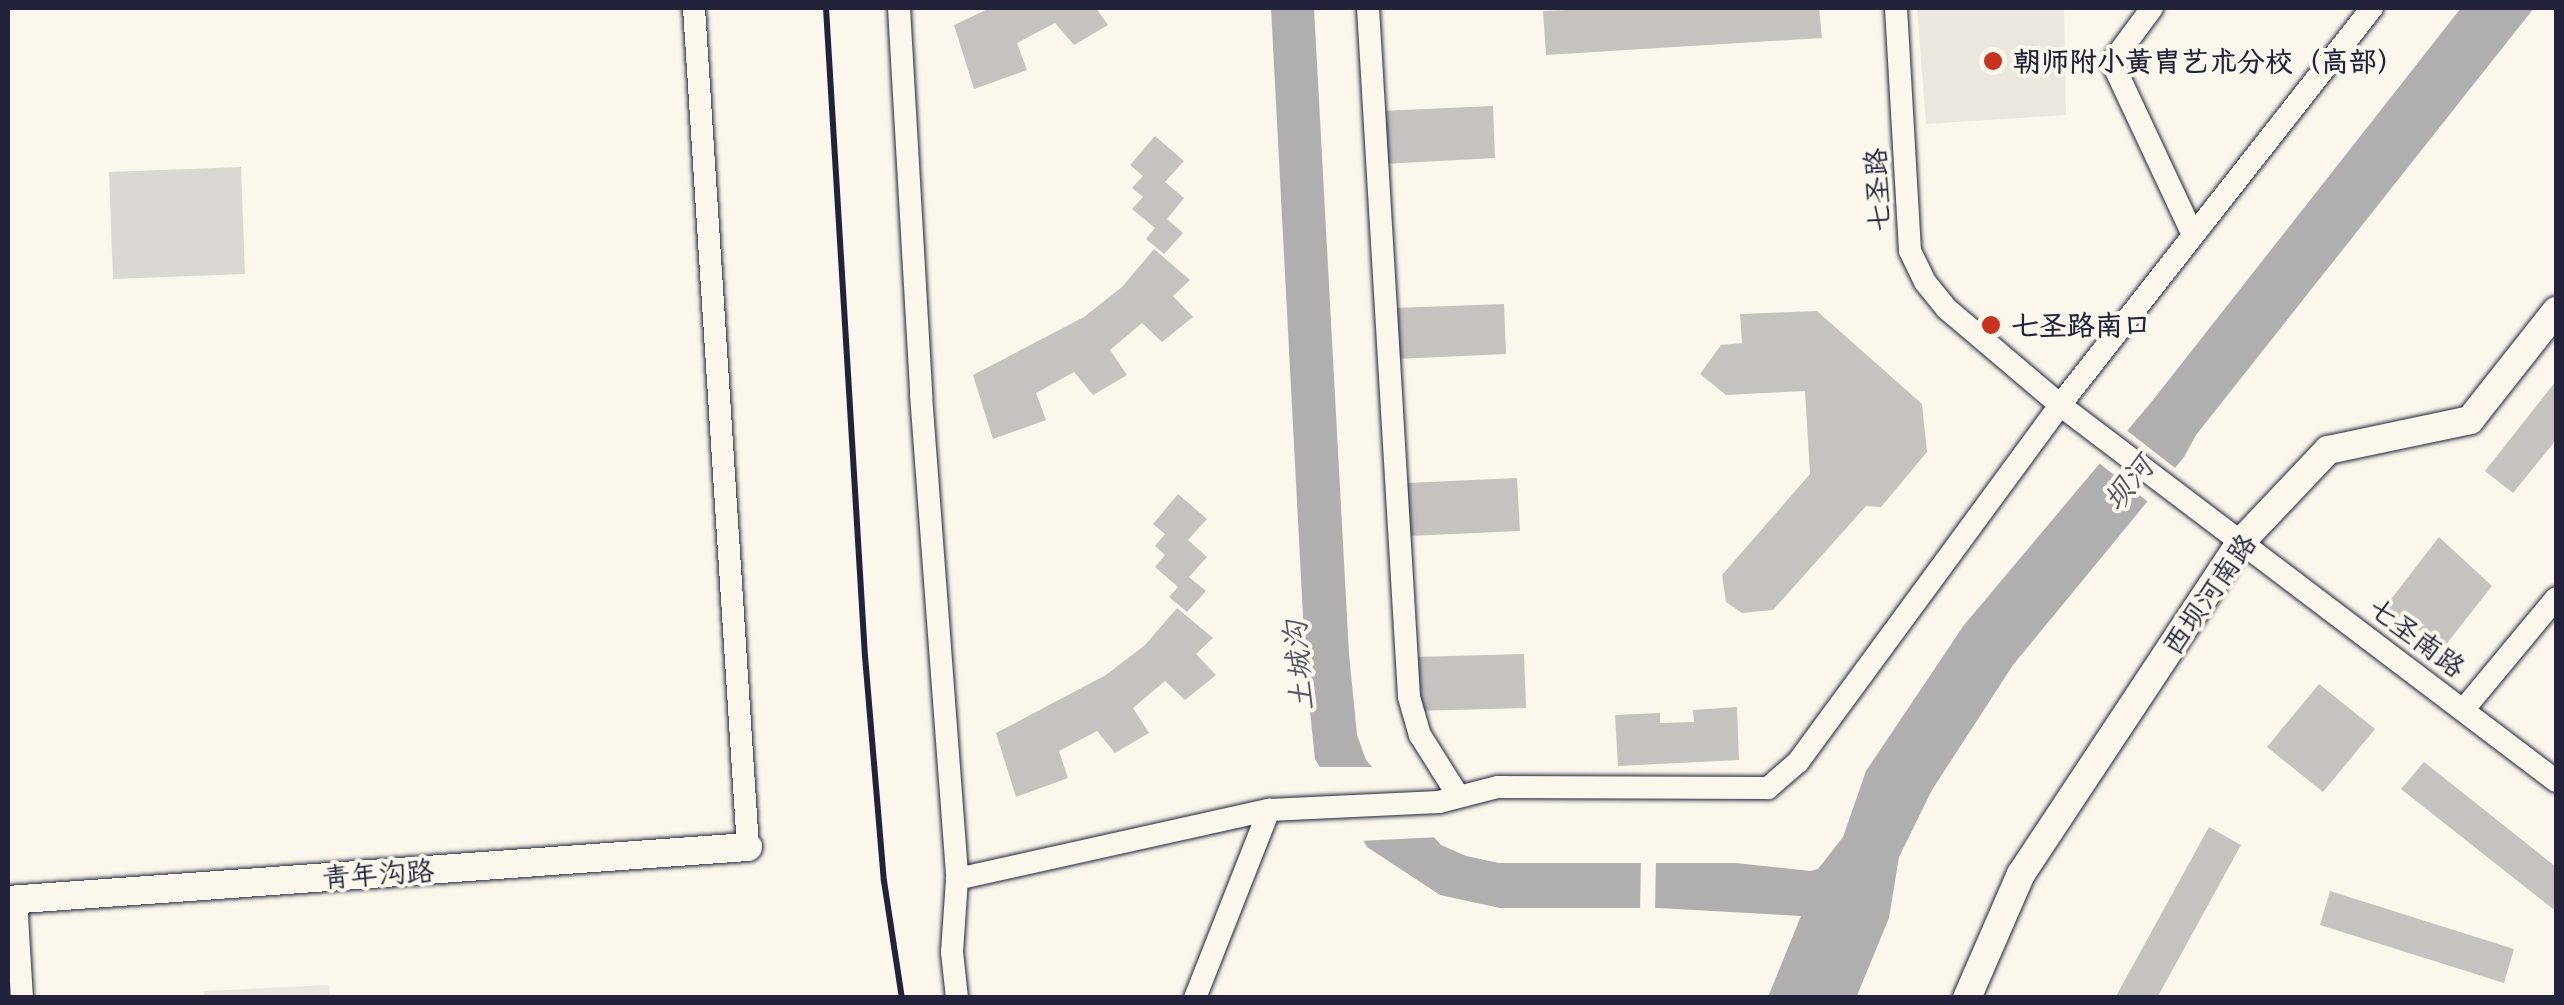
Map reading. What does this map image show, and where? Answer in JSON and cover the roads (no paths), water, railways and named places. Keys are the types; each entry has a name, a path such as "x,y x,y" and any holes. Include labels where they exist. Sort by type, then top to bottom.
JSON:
{"street":[{"path":"694,8 748,847"},
{"path":"899,8 921,394 956,879 952,952 957,998"},
{"path":"1368,8 1409,698 1420,736 1448,798"},
{"name":"七圣路","path":"1896,8 1910,251 1924,282 1947,309 2068,411 2207,517"},
{"path":"2152,8 2112,62 2193,235"},
{"path":"956,879 1268,810 1448,798 1498,787 1768,788 1798,762 2068,411 2193,235 2372,8"},
{"name":"西坝河南路","path":"1967,998 2021,874 2240,543 2328,450 2470,420 2556,310"},
{"name":"七圣南路","path":"2207,517 2556,781"},
{"path":"2464,709 2556,598"},
{"path":"1195,998 1268,810"},
{"name":"青年沟路","path":"12,900 748,847"},
{"path":"12,900 22,998"}],"water":[{"name":"坝河","path":"1271,8 1314,8 1349,654 1357,735 1366,760 1441,845 1466,856 1499,863 1736,863 1810,871 1818,869 1843,837 1866,771 1964,625 2153,400 2461,8 2534,8 2196,435 2184,457 2013,665 1932,790 1899,857 1889,918 1856,998 1768,997 1801,916 1658,908 1500,908 1440,895 1367,847 1315,759 1306,673"}],"railway":[{"path":"826,8 865,656 884,881 902,998"}],"place":[{"name":"朝师附小黄胄艺术分校（高部）","path":"1993,61"},
{"name":"七圣路南口","path":"1991,325"}],"water label":[{"name":"土城沟","path":"1298,666"}]}
